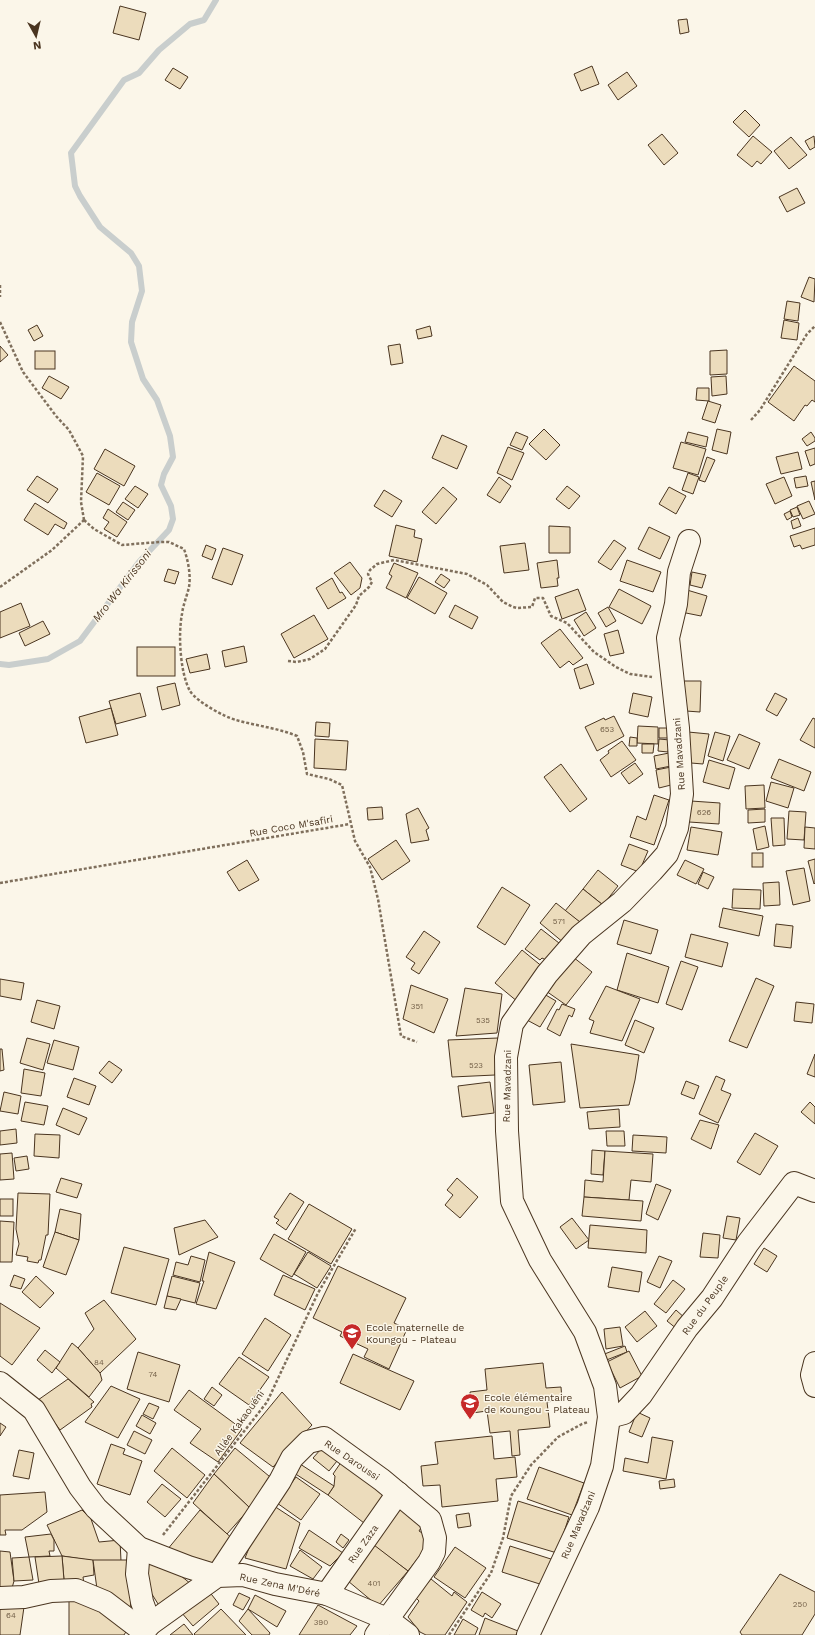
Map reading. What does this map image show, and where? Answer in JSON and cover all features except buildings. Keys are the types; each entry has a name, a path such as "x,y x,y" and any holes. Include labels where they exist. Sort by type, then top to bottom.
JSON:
{"street":[{"name":"Rue Mavadzani","path":"528,1635 588,1507 602,1466 610,1417 606,1386 585,1332 540,1260 512,1200 507,1131 506,1057 512,1024 547,974 581,935 622,902 667,854 677,828 682,794 678,728 668,638 676,604 678,572 689,541"},
{"name":"Rue du Peuple","path":"610,1417 624,1413 641,1396 687,1328 712,1298 748,1243 794,1183 815,1191"},
{"path":"815,1363 812,1375 815,1386"},
{"path":"0,1383 34,1410 80,1487 96,1508 145,1550 188,1567 217,1576"},
{"name":"Rue Daroussi","path":"217,1576 280,1481 292,1458 308,1442 324,1438 398,1493 430,1520 435,1538 434,1552 429,1562 381,1627"},
{"name":"Rue Zaza","path":"327,1594 398,1493"},
{"path":"145,1550 137,1574 145,1630"},
{"name":"Rue Zena M'Déré","path":"217,1576 243,1575 275,1584 327,1594 381,1627 408,1635"},
{"path":"145,1630 217,1576"},
{"path":"0,1598 24,1598 51,1591 76,1590 105,1602 145,1630"}],"path":[{"path":"0,285 0,297"},
{"path":"0,322 23,372 56,416 69,430 83,456 81,502 84,520 94,529 122,545 169,542 184,549 188,561 190,586 182,614 180,645 184,672 190,691 197,700 234,720 282,730 298,736 307,774 329,779 342,785 355,841 370,867 378,899 401,1036 417,1042"},
{"path":"751,420 760,410 807,334 815,326"},
{"path":"0,587 52,550 84,520"},
{"path":"288,661 297,662 310,659 325,649 356,605 359,596 369,587 372,582 368,574 370,570 377,564 394,560 466,574 488,585 503,602 517,608 532,607 535,598 543,598 551,616 567,622 594,652 616,667 630,674 643,676 660,677 672,674"},
{"name":"Rue Coco M'safiri","path":"0,883 351,824"},
{"name":"Allée Kakaouéni","path":"145,1550 267,1402 318,1293 356,1228"},
{"path":"449,1635 491,1574 503,1538 511,1496 531,1465 558,1437 582,1424 610,1417"}],"waterway":[{"name":"Mro Wa Kirissoni","path":"0,664 9,665 48,659 80,641 139,562 169,530 173,519 171,506 161,485 164,474 173,457 170,436 157,400 143,379 131,342 132,322 142,291 139,266 131,253 100,227 80,196 75,186 71,153 124,80 139,73 159,50 190,24 204,20 216,0"}],"place":[{"name":"Ecole maternelle de Koungou - Plateau","path":"352,1350"},
{"name":"Ecole élémentaire de Koungou - Plateau","path":"470,1420"}]}
